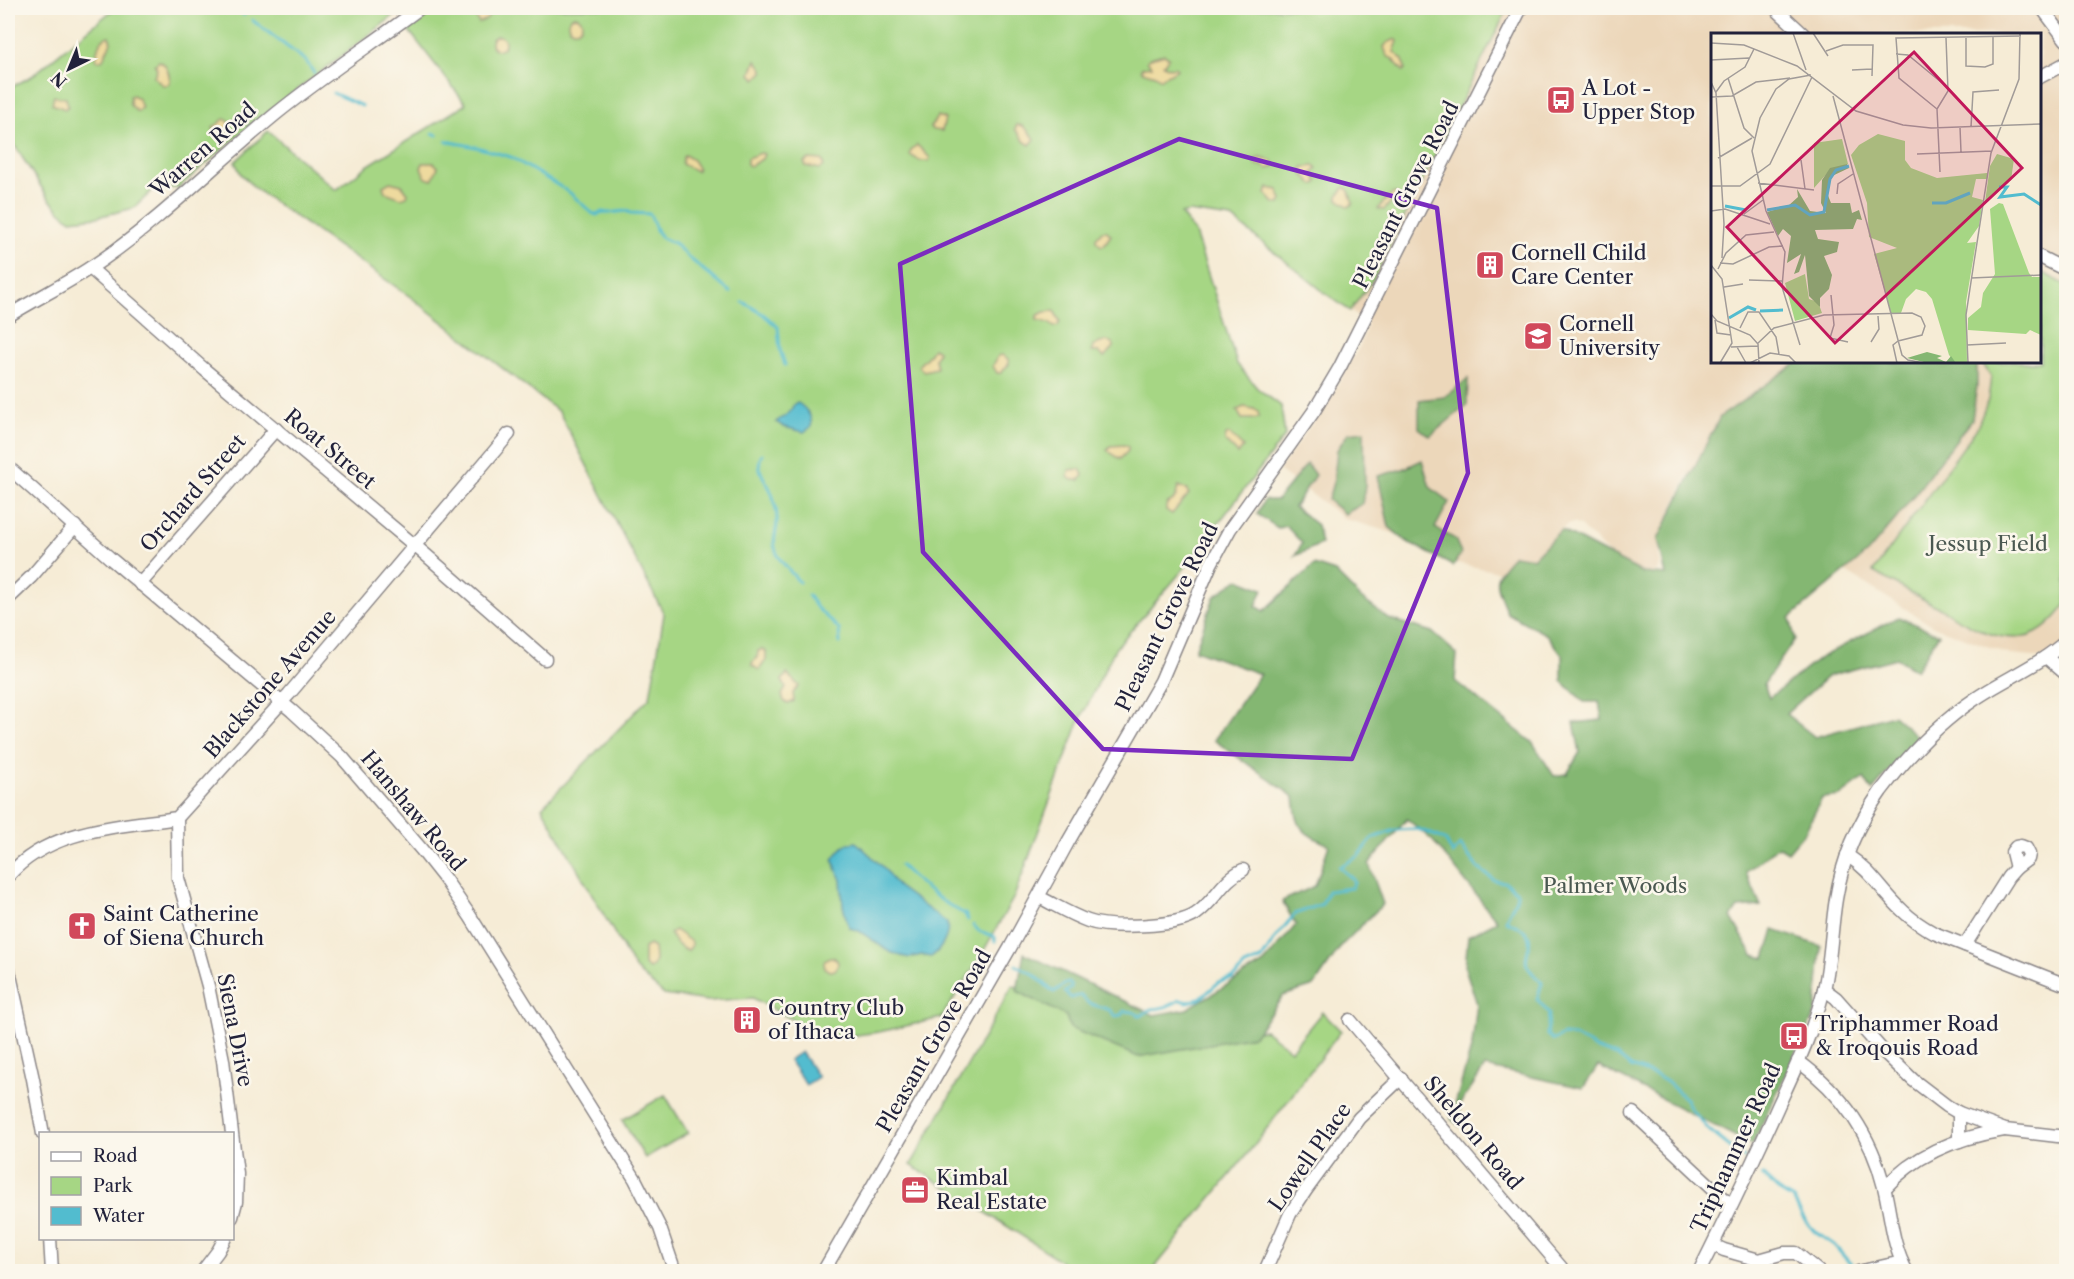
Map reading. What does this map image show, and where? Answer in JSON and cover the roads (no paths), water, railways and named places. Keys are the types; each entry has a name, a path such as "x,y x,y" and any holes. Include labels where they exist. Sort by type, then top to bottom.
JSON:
{"street":[{"name":"Warren Road","path":"8,316 90,268 143,228 276,113 420,8"},
{"name":"Pleasant Grove Road","path":"823,1272 1161,681 1211,564 1230,529 1314,411 1340,367 1521,8"},
{"path":"1776,8 1802,33"},
{"path":"2042,8 2067,40"},
{"path":"2041,76 2067,63"},
{"path":"2041,257 2067,270"},
{"name":"Roat Street","path":"90,268 205,370 415,546 545,659"},
{"name":"Orchard Street","path":"140,584 276,429"},
{"name":"Blackstone Avenue","path":"177,818 282,702 509,434"},
{"name":"Hanshaw Road","path":"8,467 140,584 320,735 360,776 421,849 457,897 635,1179 660,1228 675,1272"},
{"path":"8,599 31,577 75,526"},
{"name":"Triphammer Road","path":"1699,1272 1756,1157 1798,1061 1824,990 1836,899 1847,855 1866,814 1914,751 1973,700 2046,657 2067,641"},
{"path":"2046,657 2067,674"},
{"path":"8,876 31,855 72,836 114,826 177,818"},
{"name":"Siena Drive","path":"177,818 178,878 208,986 224,1060 232,1132"},
{"path":"1847,855 1869,872 1903,911 1923,927 2067,985"},
{"path":"1965,945 2016,868"},
{"path":"1039,897 1094,923 1130,926 1178,921 1196,914 1232,876 1243,870"},
{"path":"8,966 43,1132"},
{"path":"1824,990 1836,998 1883,1051 1913,1080 1959,1113 2005,1130 2067,1137"},
{"name":"Sheldon Road","path":"1350,1020 1565,1272"},
{"path":"1798,1061 1819,1077 1848,1107 1869,1144 1885,1188 1904,1267 1858,1272"},
{"name":"Lowell Place","path":"1266,1269 1287,1222 1306,1190 1359,1118 1401,1078"},
{"path":"1633,1113 1731,1205"},
{"path":"1959,1113 1959,1141"},
{"path":"1885,1188 1909,1167 1929,1155 1979,1134 2005,1130"},
{"name":"Siena Drive","path":"234,1148 237,1174 234,1210"},
{"path":"50,1240 52,1272"},
{"path":"202,1272 224,1240"},
{"path":"1713,1245 1759,1260 1784,1253 1796,1253 1820,1272"}],"water":[{"path":"798,403 807,410 811,419 811,427 804,432 784,427 776,422 790,412 794,404"},
{"path":"856,842 884,868 897,886 947,923 944,942 931,957 901,956 850,928 843,906 841,880 833,860 843,848"},
{"path":"801,1052 818,1077 806,1085 789,1060"}],"waterway":[{"path":"237,8 244,15"},
{"path":"252,20 306,61 314,73"},
{"path":"333,93 362,106"},
{"path":"433,133 437,135"},
{"path":"446,141 511,157 569,192 597,215 602,212 626,211 650,214 662,238 674,243 730,292"},
{"path":"743,302 763,314 778,327 780,350 785,365"},
{"path":"762,454 760,471 771,491 776,511 775,548 782,562 799,582"},
{"path":"808,595 817,608 839,629 840,643"},
{"path":"1016,965 1032,973 1054,992 1069,983 1071,988 1065,992 1071,998 1081,995 1088,1003 1110,1010 1115,1016 1121,1015 1124,1011 1141,1016 1151,1009 1170,1005 1180,1000 1187,1002 1200,999 1219,982 1233,978 1245,966 1262,959 1295,914 1322,904 1328,891 1351,888 1354,882 1352,878 1339,867 1359,856 1373,838 1395,830 1418,829 1446,841 1453,854 1460,845 1478,868 1494,880 1504,882 1517,892 1516,900 1506,921 1516,925 1529,938 1526,963 1542,983 1537,999 1549,1013 1547,1035 1554,1040 1563,1035 1574,1036 1617,1056 1631,1067 1667,1082 1686,1099 1691,1109 1709,1130 1745,1159"},
{"path":"900,865 930,892 965,914 968,920"},
{"path":"973,925 979,931 994,936 995,941"},
{"path":"1762,1175 1778,1190 1793,1199 1804,1219 1815,1232 1834,1245 1854,1268"}],"place":[{"name":"A Lot - Upper Stop","path":"1561,100"},
{"name":"Cornell Child Care Center","path":"1490,265"},
{"name":"Cornell University","path":"1538,336"},
{"name":"Saint Catherine of Siena Church","path":"82,926"},
{"name":"Country Club of Ithaca","path":"747,1020"},
{"name":"Triphammer Road & Iroqouis Road","path":"1794,1036"},
{"name":"Kimbal Real Estate","path":"915,1190"}],"park label":[{"name":"Jessup Field","path":"1988,544"},
{"name":"Palmer Woods","path":"1615,886"}]}
